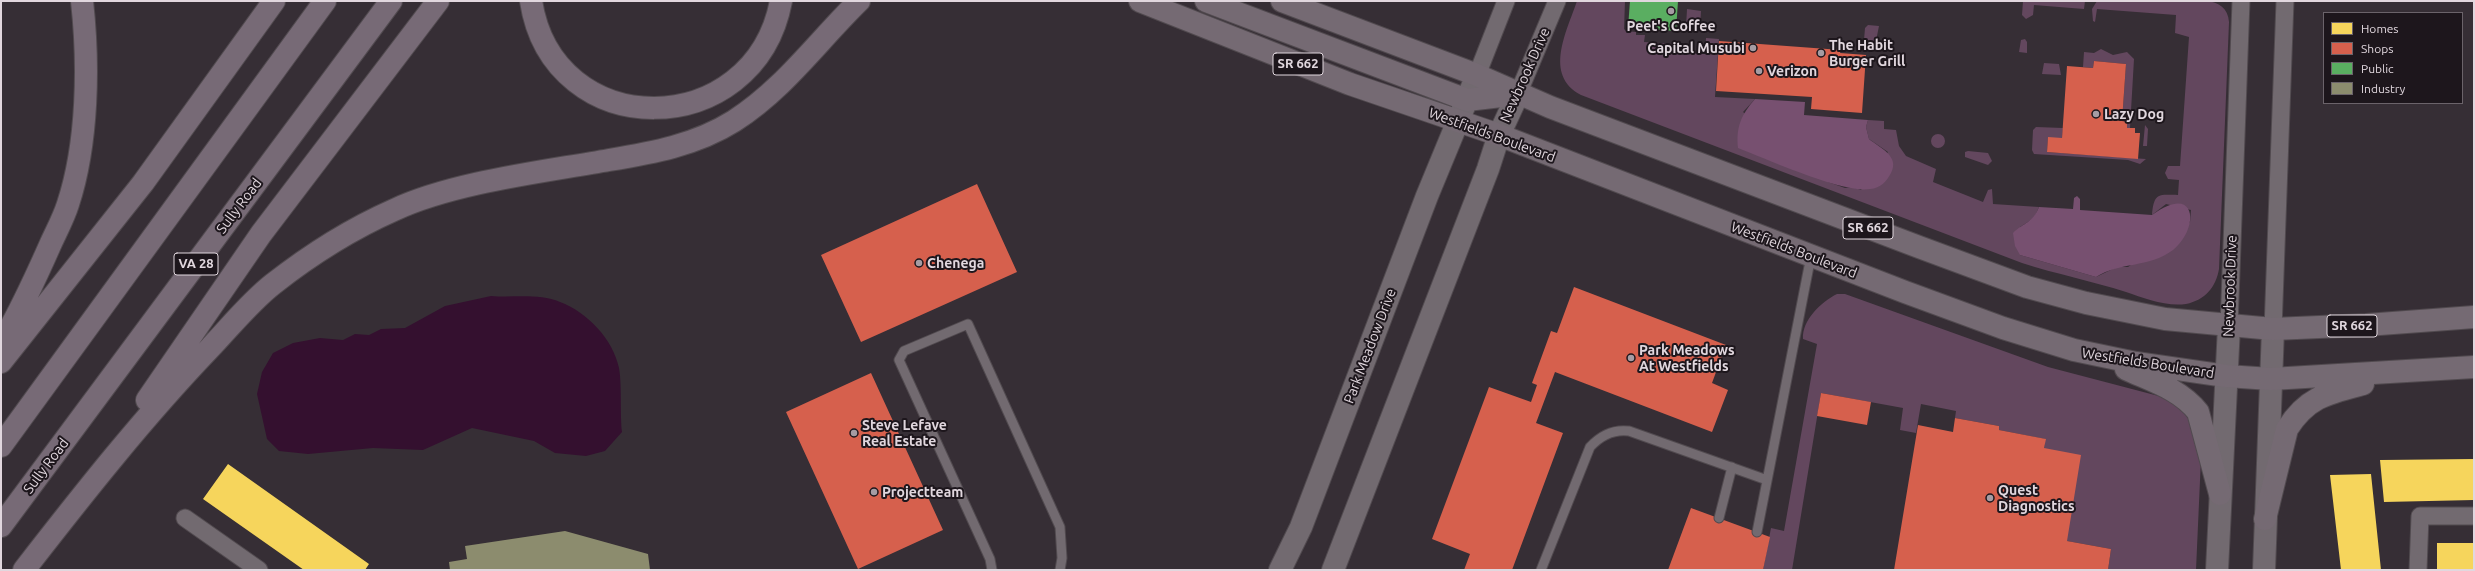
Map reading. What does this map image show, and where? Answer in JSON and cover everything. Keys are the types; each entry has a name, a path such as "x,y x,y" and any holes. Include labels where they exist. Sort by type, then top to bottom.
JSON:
{"highway":[{"path":"1,344 40,269 68,203 80,148 85,92 84,25 82,1"},
{"path":"1,362 143,183 274,1"},
{"path":"1,446 325,1"},
{"name":"Sully Road","path":"1,526 391,1"},
{"path":"78,500 261,234 438,1"},
{"path":"531,1 540,32 549,51 574,80 590,90 623,105 656,109 710,97 742,76 760,54 772,32 781,1"},
{"path":"24,570 78,500 184,375 265,291 344,235 396,209 444,193 507,178 651,153 698,139 717,130 762,101 788,78 835,24 859,1"}],"main road":[{"name":"Westfields Boulevard","path":"1140,1 1350,84 1458,120 2003,328 2099,357 2226,376 2271,379 2414,372 2474,367"},
{"path":"1206,1 1467,100 1518,94"},
{"name":"SR 662","path":"1282,1 1477,75 1518,94 2028,287 2134,314 2229,326 2273,329 2474,317"},
{"path":"2099,357 2166,387 2190,402 2202,424 2220,494"},
{"path":"2265,519 2287,429 2305,405 2332,392 2414,372"}],"street":[{"path":"1458,120 1506,1"},
{"name":"Newbrook Drive","path":"1333,570 1488,169 1498,136 1518,94 1557,1"},
{"name":"Newbrook Drive","path":"2217,570 2229,326 2241,1"},
{"path":"2264,570 2286,1"},
{"name":"Park Meadow Drive","path":"1280,570 1301,527 1426,196 1458,120"},
{"path":"2418,570 2420,516 2474,516"},
{"path":"185,518 251,568"}],"lane":[{"path":"1757,532 1811,256"},
{"path":"992,570 990,559 899,360 904,351 968,324 1060,527 1062,558 1060,570"},
{"path":"1541,570 1590,447 1605,435 1616,431 1629,431 1767,480"},
{"path":"1719,518 1732,467"}],"shaded area":[{"path":"1577,1 1625,1 1624,29 1626,31 1636,32 1636,35 1645,35 1644,42 1675,44 1674,52 1705,54 1706,38 1719,39 1715,97 1755,99 1743,112 1828,182 1845,188 1852,187 1861,190 1888,152 1869,139 1866,127 1868,120 1884,121 1884,129 1896,130 1899,146 1906,156 1936,169 1933,182 1983,202 1988,190 1992,189 1993,204 2039,207 2034,218 2020,227 2020,255 2096,277 2117,267 2128,267 2190,222 2191,210 2166,204 2152,215 2154,202 2159,196 2178,195 2179,180 2168,179 2165,173 2168,166 2180,166 2189,37 2175,33 2176,15 2097,9 2095,22 2093,21 2092,9 2097,1 2206,1 2219,4 2225,9 2229,22 2218,276 2212,287 2204,296 2193,302 2178,305 2155,301 2035,267 1581,95 1570,86 1563,76 1560,64 1564,39"},
{"path":"2023,1 2085,1 2084,9 2034,5 2033,15 2026,19 2022,15"},
{"path":"1687,9 1701,11 1700,28 1686,27"},
{"path":"1868,25 1879,26 1876,41 1864,40 1865,28"},
{"path":"2025,39 2027,42 2027,53 2019,52 2021,40"},
{"path":"2101,49 2113,55 2127,52 2134,59 2130,128 2127,128 2127,122 2122,121 2126,64 2094,61 2093,68 2083,67 2084,52 2094,53"},
{"path":"2044,63 2059,64 2061,75 2042,74"},
{"path":"1755,99 1805,102 1804,115 1868,120 1866,127 1869,139 1891,157 1893,167 1891,173 1885,182 1880,186 1870,189 1858,189 1824,181 1738,148 1740,122 1746,110"},
{"path":"2145,125 2148,129 2147,146 2143,146"},
{"path":"2036,127 2063,128 2062,138 2048,138 2047,152 2146,159 2140,164 2128,160 2034,154 2032,150 2033,130"},
{"path":"1935,134 1941,134 1945,138 1945,144 1941,148 1935,148 1931,144 1931,138"},
{"path":"1965,152 1988,153 1992,161 1988,165 1965,157"},
{"path":"2077,196 2080,199 2080,210 2152,215 2167,206 2178,203 2186,206 2190,212 2190,221 2182,241 2164,256 2154,260 2114,269 2096,277 2020,255 2015,246 2013,233 2034,217 2039,207 2073,209 2074,198"},
{"path":"1837,294 1845,294 2048,367 2170,399 2190,415 2201,458 2196,570 2108,570 2111,549 2067,541 2044,448 2045,439 1999,430 1999,426 1955,418 1956,411 1921,404 1916,433 1900,430 1903,408 1821,393 1792,570 1763,570 1771,528 1784,531 1817,344 1803,339 1804,332 1809,319 1814,312 1831,297"},
{"path":"491,296 552,299 580,312 605,337 616,357 619,368 622,432 605,451 586,456 555,453 534,441 472,428 423,450 373,448 308,454 279,451 267,439 257,394 262,372 273,353 293,343 320,338 343,340 355,334 369,335 381,329 405,328 445,306"}],"building: Homes":[{"path":"2474,459 2474,500 2384,502 2380,460"},
{"path":"228,464 369,564 365,570 304,570 203,499"},
{"path":"2371,474 2381,570 2341,570 2330,475"},
{"path":"2437,543 2474,543 2474,570 2437,570"}],"building: Shops":[{"path":"1719,41 1841,50 1840,53 1866,55 1862,113 1811,109 1812,97 1716,91"},
{"path":"2094,61 2126,64 2122,121 2127,122 2127,128 2135,128 2135,133 2140,133 2138,159 2047,152 2048,137 2062,138 2067,66 2093,68"},
{"name":"Chenega","path":"977,184 1017,272 861,342 821,255"},
{"path":"1574,287 1726,345 1712,383 1728,390 1712,432 1555,372 1536,423 1563,433 1512,570 1464,570 1470,554 1432,539 1489,387 1531,402 1537,385 1532,383 1551,331 1557,333"},
{"name":"Projectteam","path":"871,373 943,530 858,569 786,412"},
{"path":"1821,393 1871,402 1867,425 1817,416"},
{"name":"Quest Diagnostics","path":"1955,418 1999,426 1999,430 2046,439 2044,448 2081,455 2067,541 2111,549 2108,570 1894,570 1918,425 1953,432"},
{"path":"1691,508 1770,537 1763,570 1668,570"}],"building: Public":[{"path":"1630,1 1678,1 1676,31 1628,28"}],"building: Industry":[{"path":"565,531 648,554 650,570 450,570 449,562 467,559 465,546"}],"place":[{"name":"Peet's Coffee","path":"1671,11"},
{"name":"Capital Musubi","path":"1753,48"},
{"name":"The Habit Burger Grill","path":"1821,53"},
{"name":"Verizon","path":"1759,71"},
{"name":"Lazy Dog","path":"2096,114"},
{"name":"Chenega","path":"919,263"},
{"name":"Park Meadows At Westfields","path":"1631,358"},
{"name":"Steve Lefave Real Estate","path":"854,433"},
{"name":"Projectteam","path":"874,492"},
{"name":"Quest Diagnostics","path":"1990,498"}]}
